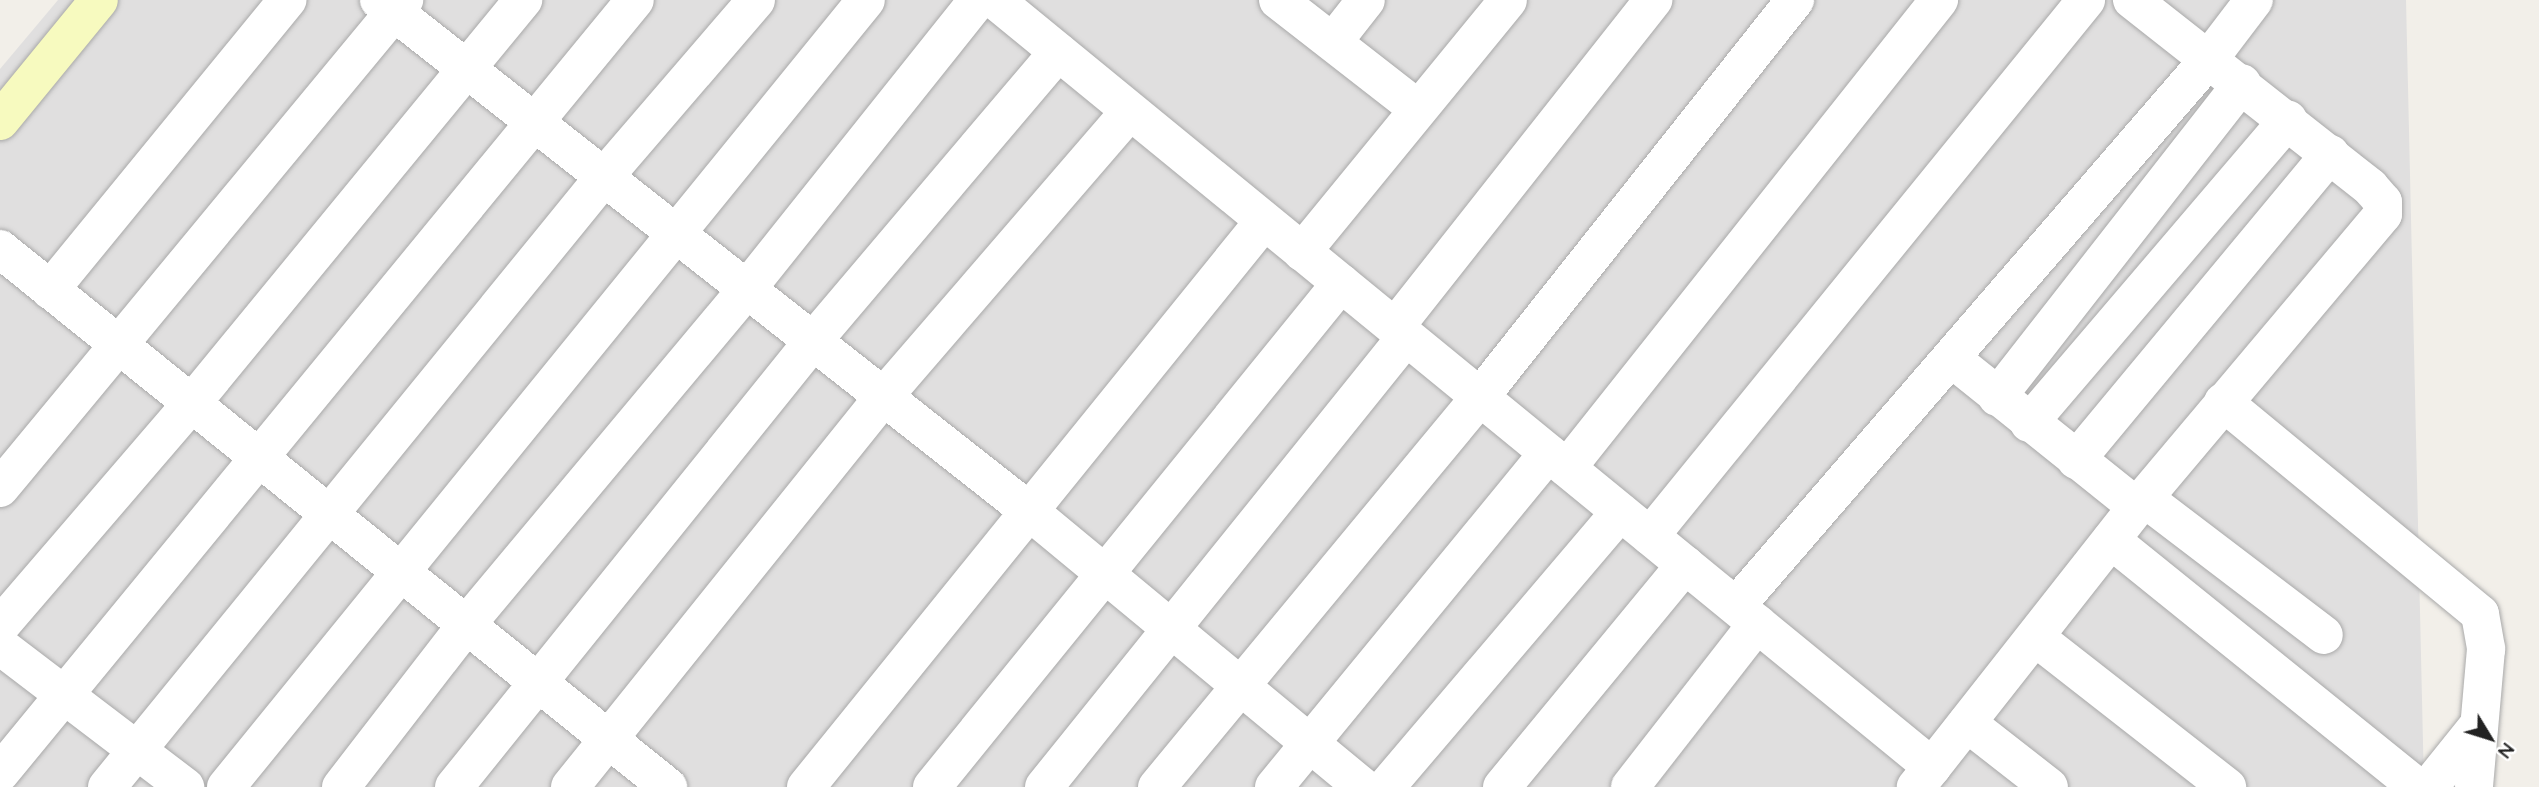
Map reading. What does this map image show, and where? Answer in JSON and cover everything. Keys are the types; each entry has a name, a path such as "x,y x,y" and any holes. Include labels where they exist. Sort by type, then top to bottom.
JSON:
{"street":[{"path":"2,114 99,0"},
{"path":"50,290 287,0"},
{"path":"0,626 192,403 523,0"},
{"path":"0,773 257,456 635,0"},
{"path":"107,787 327,512 604,177 756,0"},
{"path":"226,787 866,0"},
{"path":"341,787 466,625 747,289 978,0"},
{"path":"1278,0 1418,109"},
{"path":"1333,42 1366,0"},
{"path":"1302,252 1508,0"},
{"path":"1044,787 1173,630 1653,0"},
{"path":"1157,787 1480,397 1795,0"},
{"path":"1274,787 1558,461 1939,0"},
{"path":"1650,536 2086,0"},
{"path":"1020,8 1058,52 1747,615 1924,777 2223,402 2373,231 2383,214 2383,202 2330,154 2132,0"},
{"path":"1630,787 1747,615 1951,358 2210,59 2254,0"},
{"path":"0,488 120,346 392,4 535,123 1029,510 1363,787"},
{"path":"454,787 813,341 1058,52"},
{"path":"1997,397 2242,83"},
{"path":"570,787 884,396 1130,111"},
{"path":"2029,423 2288,120"},
{"path":"2076,460 2330,154"},
{"path":"806,787 1264,221"},
{"path":"0,249 668,787"},
{"path":"932,787 1340,283"},
{"path":"1951,358 2076,460 2141,503 2324,635"},
{"path":"2223,402 2480,614 2486,649 2477,727 2474,787"},
{"path":"1386,787 1620,512"},
{"path":"2111,540 2417,787"},
{"path":"1502,787 1685,565"},
{"path":"2035,637 2227,787"},
{"path":"0,646 185,787"},
{"path":"1967,723 2049,787"},
{"path":"2429,787 2477,727"}],"shaded area":[{"path":"58,0 2406,0 2424,787 0,787 0,69"}]}
